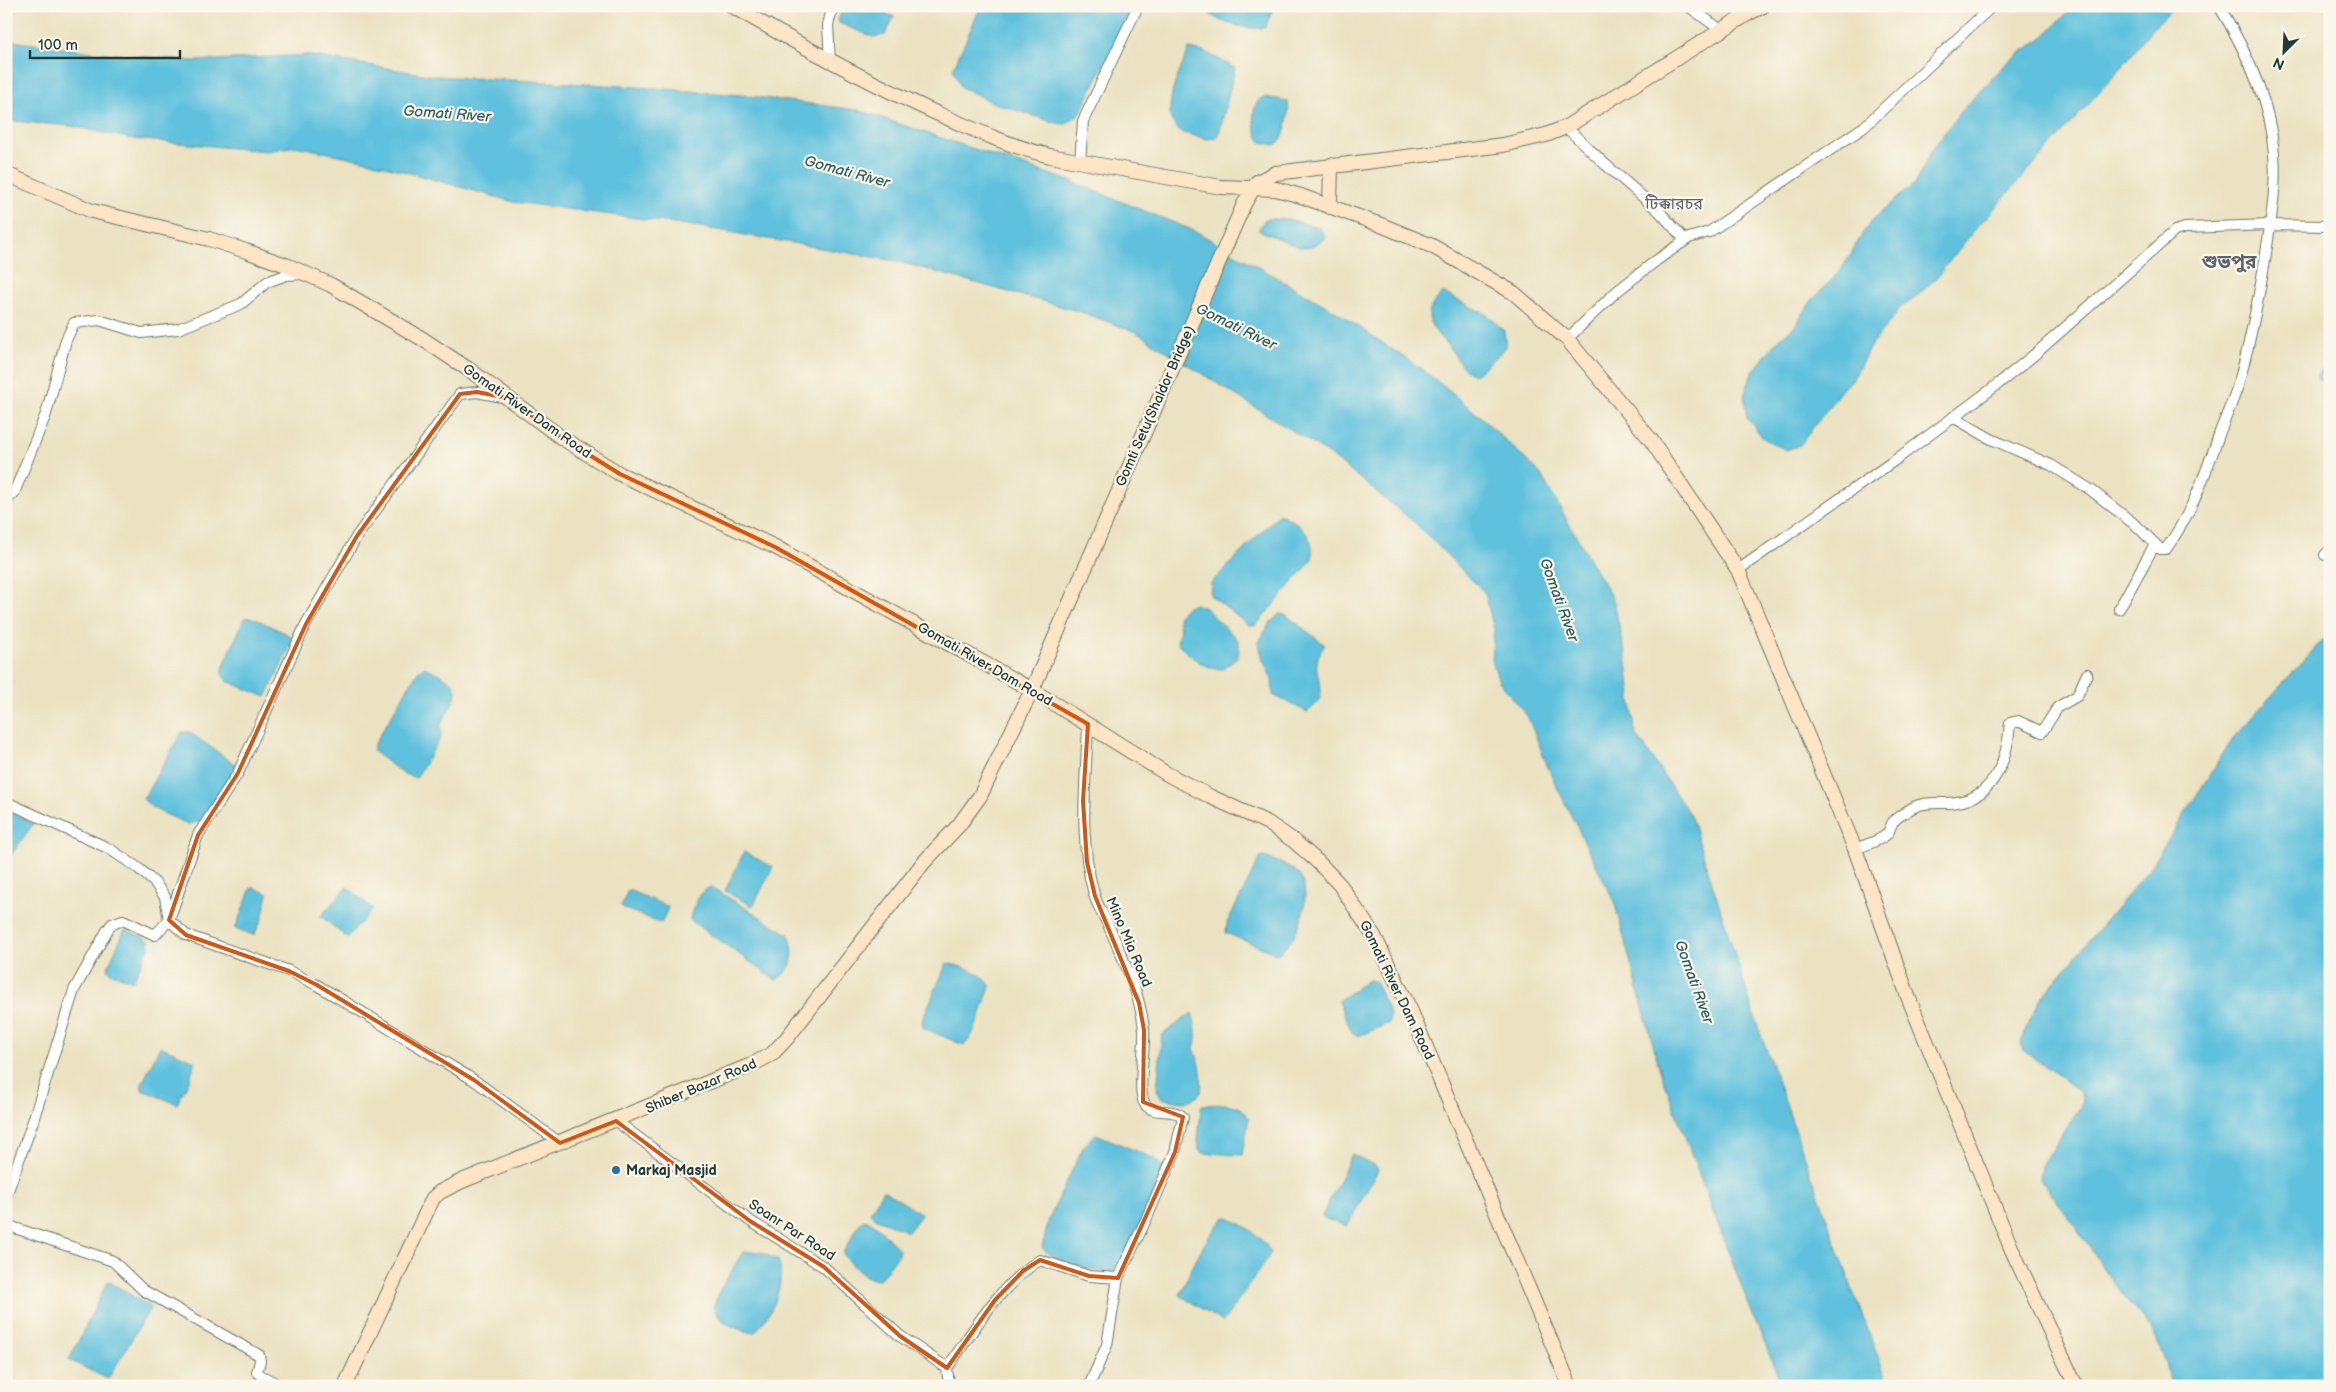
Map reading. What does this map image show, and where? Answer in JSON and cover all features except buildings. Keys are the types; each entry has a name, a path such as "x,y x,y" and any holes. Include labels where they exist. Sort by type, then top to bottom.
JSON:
{"street":[{"path":"732,6 830,62 994,139 1050,156 1080,162 1221,187 1276,189 1330,206 1432,246 1514,293 1567,339 1651,440 1738,570 1855,849 1910,999 1986,1188 2012,1250 2076,1386"},
{"path":"830,62 828,25 833,6"},
{"path":"1080,162 1083,121 1138,6"},
{"path":"1688,6 1721,30"},
{"path":"1251,188 1265,177 1276,173 1503,144 1546,135 1566,127 1721,30 1763,6"},
{"path":"1567,339 1616,292 1684,240 1709,232 1864,127 1992,6"},
{"path":"1952,417 1991,439 2051,465 2091,490 2138,527 2160,549 2166,549 2185,521 2203,483 2238,384 2260,290 2274,198 2274,161 2262,94 2232,28 2219,6"},
{"path":"1566,127 1659,211 1684,240"},
{"path":"1330,165 1330,206"},
{"name":"Gomati River Dam Road","path":"6,174 92,211 208,239 307,274 331,285 421,338 562,438 620,474 775,547 1032,690 1167,774 1268,823 1318,862 1357,908 1374,936 1409,1007 1570,1386"},
{"name":"Gomti Setu(Shaldor Bridge)","path":"1032,690 1251,188"},
{"path":"1738,570 1898,458 2034,355 2175,231 2185,228 2270,225 2330,226"},
{"path":"6,501 14,493 46,414 66,340 74,323 99,320 141,333 178,329 241,304 267,282 286,275 307,274"},
{"path":"6,1196 32,1124 74,990 108,929 112,924 123,920 155,935 169,920 198,836 238,773 306,624 357,536 460,394 477,392 508,398"},
{"path":"2119,609 2155,544"},
{"path":"1855,849 1885,836 1894,822 1913,807 1930,803 1958,802 1978,796 1987,788 2004,762 2009,742 2010,724 2018,720 2042,732 2058,707 2078,696 2087,674"},
{"name":"Shiber Bazar Road","path":"346,1386 433,1198 440,1192 749,1066 772,1054 780,1046 924,862 971,810 989,780 1032,690"},
{"name":"Mino Mia Road","path":"1088,724 1083,801 1087,862 1094,896 1128,970 1139,1003 1144,1030 1143,1102 1148,1107 1183,1117 1175,1152 1146,1220 1118,1278 1107,1345 1088,1386"},
{"path":"6,802 108,848 138,868 155,884 165,897 169,920 186,935 281,968 317,986 474,1080 560,1142"},
{"name":"Soanr Par Road","path":"616,1121 750,1221 824,1267 900,1336 947,1368"},
{"path":"6,1226 114,1261 143,1290 259,1354 260,1361 257,1372 281,1386"},
{"path":"948,1386 947,1368 995,1300 1023,1271 1040,1260 1089,1276 1118,1278"}],"highlighted area":[{"path":"477,392 508,398 562,438 620,474 775,547 1088,724 1083,801 1087,862 1095,896 1139,1003 1144,1030 1143,1102 1183,1117 1175,1152 1118,1278 1089,1276 1040,1260 1023,1271 995,1300 947,1368 900,1336 824,1267 750,1221 616,1121 560,1143 474,1080 317,985 289,971 186,935 169,920 198,835 238,773 306,624 357,536 460,394"}],"water":[{"path":"844,6 886,6 887,14 894,17 885,35 873,37 839,23 838,20"},
{"path":"981,6 1132,6 1080,113 1066,124 1056,123 994,103 961,87 953,69"},
{"path":"1205,6 1274,6 1265,28 1250,28 1222,21 1208,12"},
{"path":"2074,6 2175,6 1972,233 1936,278 1915,298 1900,308 1870,347 1853,379 1842,389 1800,445 1786,450 1763,438 1747,418 1744,396 1752,373 1776,342 1795,326 1812,300 1841,270 1869,223 1915,183 1932,150 1960,112 2008,62 2044,36"},
{"name":"Gomati River","path":"6,40 91,52 194,61 307,55 435,76 625,86 741,95 858,110 1070,181 1197,232 1335,311 1426,372 1482,418 1540,473 1614,602 1627,662 1635,732 1691,817 1757,1024 1889,1386 1782,1386 1740,1283 1660,1070 1614,901 1552,777 1528,717 1499,681 1492,661 1494,629 1485,593 1414,522 1329,454 1136,332 1078,311 896,261 688,225 514,202 367,161 296,146 267,151 133,139 71,126 13,121 6,118"},
{"path":"1189,49 1205,52 1235,68 1220,130 1216,138 1207,139 1180,132 1171,119 1172,92"},
{"path":"1265,97 1288,101 1285,132 1275,145 1261,142 1254,124 1256,104"},
{"path":"1265,219 1288,219 1319,227 1326,238 1311,247 1299,247 1258,230"},
{"path":"1443,293 1488,315 1504,331 1506,347 1478,373 1473,375 1469,373 1434,330 1429,317 1430,310"},
{"path":"2328,359 2330,359 2330,383 2318,380 2317,376"},
{"path":"1279,514 1299,525 1304,531 1311,543 1312,560 1258,623 1255,626 1248,625 1210,595 1211,583"},
{"path":"1196,604 1205,608 1239,641 1238,655 1223,669 1209,667 1197,661 1177,642 1180,629 1178,616 1187,606"},
{"path":"1279,614 1286,615 1325,645 1319,655 1317,665 1321,689 1320,696 1316,704 1307,712 1273,695 1272,679 1262,658 1259,642 1270,623"},
{"path":"245,617 256,619 293,637 293,641 266,697 227,681 221,672"},
{"path":"2330,635 2330,1386 2171,1386 2166,1362 2151,1329 2116,1287 2078,1230 2040,1179 2042,1166 2082,1104 2081,1092 2024,1051 2020,1041 2041,998 2153,864 2233,738 2317,646"},
{"path":"424,667 438,673 453,683 456,691 455,698 441,724 441,737 416,778 402,773 373,751 374,745 418,671"},
{"path":"182,732 189,732 236,765 234,773 199,822 188,824 154,809 143,799"},
{"path":"6,808 33,824 6,862"},
{"path":"744,852 773,867 752,906 725,891"},
{"path":"1261,856 1296,871 1303,884 1305,895 1302,918 1297,929 1285,948 1277,954 1226,933 1227,923"},
{"path":"347,887 373,909 347,938 321,916"},
{"path":"711,887 788,934 793,953 792,960 787,971 782,976 776,980 690,920 697,901 703,892"},
{"path":"251,888 268,894 262,919 254,935 235,929"},
{"path":"628,890 667,906 668,908 661,923 621,906"},
{"path":"127,930 149,940 150,945 133,981 107,969 124,931"},
{"path":"947,963 977,973 990,986 976,1027 964,1045 923,1028 922,1020"},
{"path":"1368,980 1375,981 1390,1014 1389,1023 1359,1036 1353,1034 1338,1001"},
{"path":"1192,1013 1196,1031 1194,1049 1201,1071 1201,1093 1191,1100 1183,1102 1162,1098 1157,1090 1162,1035"},
{"path":"160,1046 195,1061 190,1079 177,1104 142,1090 142,1084"},
{"path":"1227,1104 1241,1108 1249,1118 1242,1155 1204,1153 1199,1150 1198,1140 1202,1105"},
{"path":"1096,1134 1155,1159 1165,1169 1123,1259 1112,1272 1075,1266 1049,1254 1042,1248 1049,1219 1083,1147"},
{"path":"1352,1154 1377,1167 1378,1170 1347,1226 1322,1216"},
{"path":"883,1190 920,1213 921,1215 908,1232 875,1218 870,1213"},
{"path":"1225,1217 1251,1231 1271,1253 1223,1322 1180,1295 1205,1244"},
{"path":"865,1220 873,1223 899,1249 898,1255 879,1280 858,1271 843,1253 860,1223"},
{"path":"743,1252 760,1252 778,1260 780,1269 779,1289 776,1299 766,1318 754,1333 741,1330 725,1322 713,1307 720,1290"},
{"path":"108,1281 151,1307 108,1379 69,1360"}],"place":[{"name":"Markaj Masjid","path":"616,1170"}],"district":[{"name":"টিক্কারচর","path":"1674,204"},
{"name":"শুভপুর","path":"2229,262"}]}
